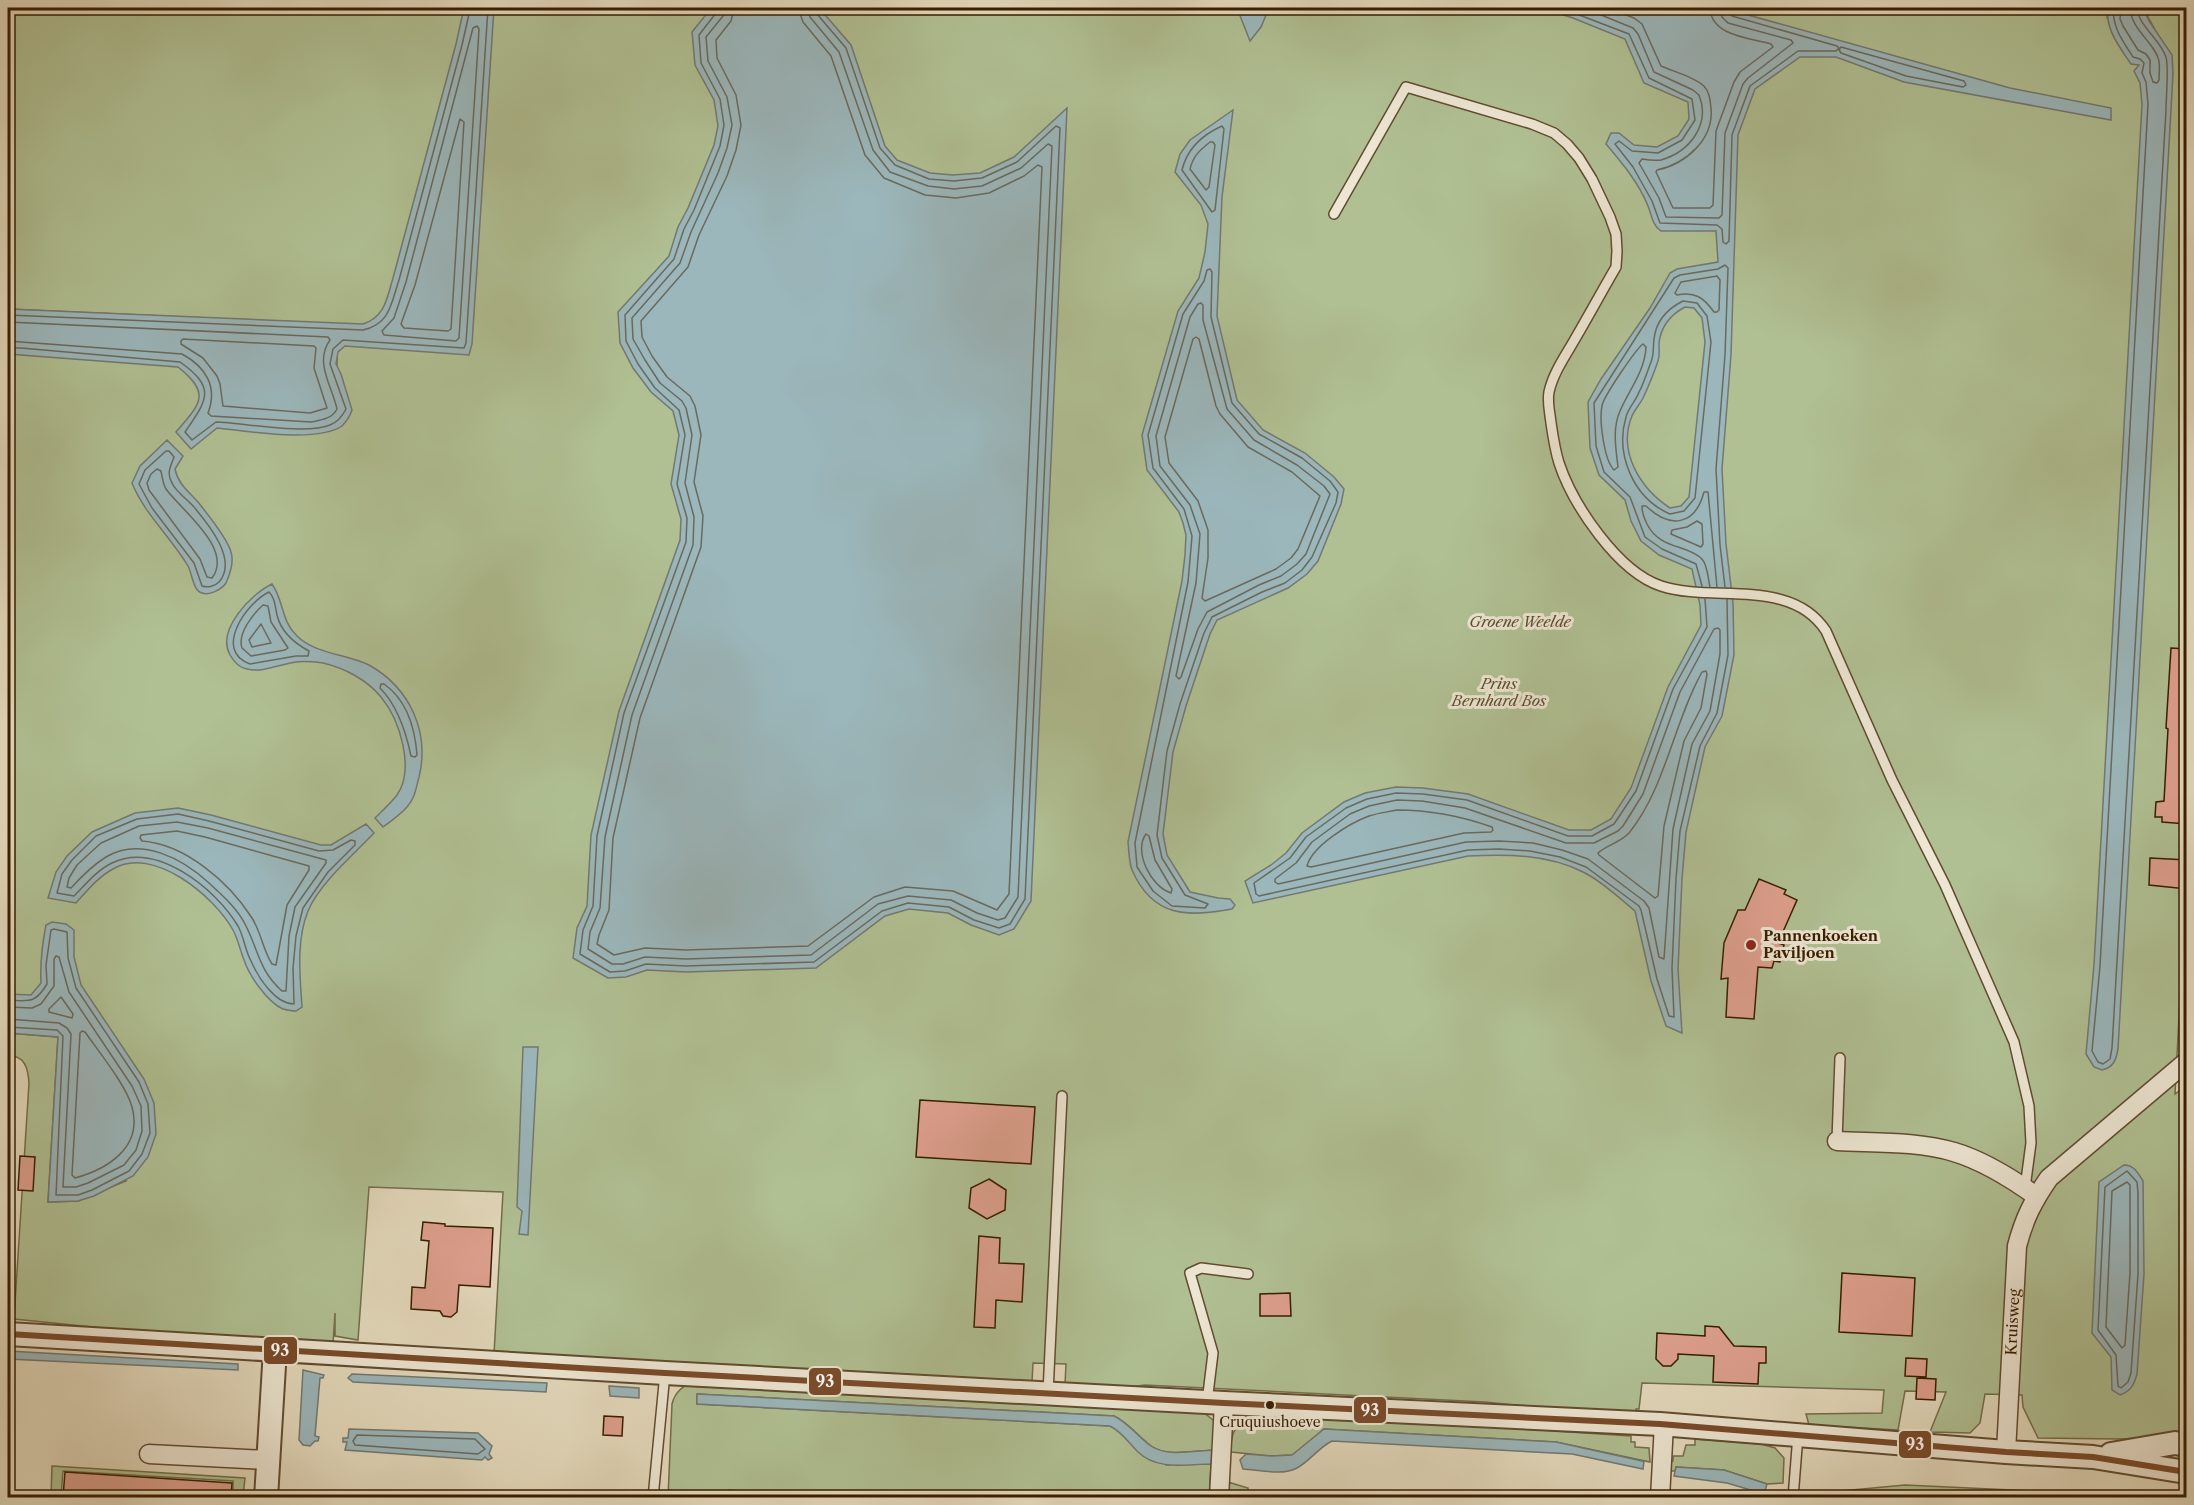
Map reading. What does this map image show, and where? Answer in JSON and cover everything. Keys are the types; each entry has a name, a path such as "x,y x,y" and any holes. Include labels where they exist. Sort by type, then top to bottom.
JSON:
{"street":[{"name":"Kruisweg","path":"2006,1452 2017,1246 2030,1192 2187,1062"},
{"path":"1837,1141 1920,1145 1954,1152 1993,1167 2030,1192"},
{"path":"8,1334 1216,1403 1664,1424 2093,1457 2187,1472"},
{"path":"266,1497 274,1349"},
{"path":"1216,1403 1219,1497"},
{"path":"1660,1497 1664,1424"},
{"path":"2093,1457 2175,1443 2187,1445"},
{"path":"150,1454 268,1460"}],"lane":[{"path":"1334,213 1406,87 1532,124 1554,133 1579,158 1592,179 1616,234 1616,267 1561,363 1549,391 1548,404 1559,465 1593,526 1626,566 1643,579 1662,587 1694,593 1769,597 1788,602 1819,620 1826,631 1892,780 1945,885 2014,1042 2029,1106 2030,1192"},
{"path":"1837,1141 1840,1058"},
{"path":"1048,1393 1062,1096"},
{"path":"1216,1403 1213,1353 1190,1273 1202,1268 1248,1274"},
{"path":"653,1497 665,1373"},
{"path":"1793,1497 1798,1435"}],"green space":[{"name":"Groene Weelde","path":"8,8 2108,8 2107,18 2154,28 2143,8 2186,8 2186,880 2175,1094 2186,1086 2186,1431 2176,1437 2038,1438 2023,1407 2022,1395 1985,1394 1980,1423 1970,1433 1930,1432 1946,1392 1905,1391 1898,1430 1809,1425 1806,1414 1882,1413 1884,1390 1642,1383 1639,1409 1636,1409 1636,1413 1553,1409 1485,1402 1145,1385 1130,1387 1065,1384 1066,1364 1033,1363 1032,1382 494,1354 503,1192 369,1187 358,1340 335,1336 335,1313 333,1344 132,1331 14,1319 29,1083 28,1072 22,1060 8,1055 8,1033 58,1037 48,1202 78,1201 126,1181 101,1166 62,1013 8,1010 8,338 337,367 337,355 318,323 8,309"},
{"path":"693,1381 1201,1410 1214,1421 1213,1450 1173,1452 1151,1446 1114,1416 697,1394 697,1404 1110,1426 1166,1465 1211,1464 1209,1497 837,1498 728,1490 723,1497 668,1498 672,1404 680,1390"},
{"path":"1255,1415 1307,1415 1631,1436 1631,1442 1635,1442 1635,1447 1649,1448 1650,1462 1556,1442 1324,1429 1293,1455 1271,1456 1231,1452 1233,1433 1236,1428 1244,1420"},
{"path":"1695,1439 1761,1444 1775,1448 1784,1458 1783,1483 1767,1484 1724,1470 1676,1467 1675,1471 1668,1471 1669,1462 1673,1461 1673,1456 1683,1456 1686,1445 1695,1445"},
{"path":"52,1466 245,1478 243,1497 233,1497 233,1481 63,1471 61,1497 51,1497"},
{"path":"1228,1482 1248,1488 1248,1497 1227,1498"},
{"path":"1905,1485 2118,1495 2121,1497 1809,1497 1809,1494"}],"water":[{"path":"461,8 494,8 472,344 469,355 345,346 338,352 336,364 352,410 342,426 331,431 299,435 217,428 191,449 176,432 196,406 199,392 189,376 178,367 8,354 8,309 363,324 376,317 384,306 393,278 456,44 463,12"},
{"path":"717,8 820,9 851,45 885,146 897,160 930,173 953,175 980,173 1014,157 1067,108 1031,901 1014,929 999,935 971,925 948,913 909,909 885,916 816,968 686,972 647,970 626,977 608,978 573,958 577,928 587,906 591,835 619,711 680,540 681,519 671,484 679,435 673,411 651,392 633,368 620,343 618,312 669,256 678,227 714,145 718,126 714,100 695,65 692,32 708,12"},
{"path":"1237,8 1269,8 1261,27 1250,41"},
{"path":"1541,8 1723,8 2010,88 2111,108 2111,120 1904,82 1836,57 1800,57 1755,89 1738,135 1731,355 1722,469 1726,544 1733,603 1734,655 1722,716 1705,747 1686,832 1678,969 1682,1033 1666,1026 1651,981 1635,911 1597,880 1570,866 1527,856 1468,856 1253,903 1245,881 1271,865 1286,853 1302,833 1344,802 1365,793 1396,787 1468,794 1569,830 1591,830 1611,819 1631,788 1668,687 1701,625 1700,605 1692,569 1659,555 1641,541 1631,521 1625,500 1599,475 1590,448 1588,402 1601,379 1650,308 1670,273 1677,269 1718,262 1716,231 1661,231 1658,229 1635,181 1606,144 1611,133 1619,133 1634,145 1657,147 1678,136 1689,119 1688,102 1644,83 1625,39","holes":["1685,307 1694,308 1702,318 1705,342 1689,497 1681,506 1670,508 1650,491 1634,468 1630,456 1628,430 1632,416 1644,396 1656,365 1664,326 1680,310"]},
{"path":"2108,8 2143,8 2172,55 2173,74 2118,1049 2114,1062 2102,1070 2094,1067 2086,1054 2094,965 2142,104 2140,83 2134,71 2139,65 2131,64 2114,37 2109,23"},
{"path":"1233,110 1222,197 1217,316 1237,400 1263,430 1305,453 1334,477 1344,489 1341,504 1318,561 1307,574 1288,588 1217,620 1210,634 1173,752 1163,834 1167,855 1190,892 1230,899 1235,905 1232,909 1216,912 1187,913 1161,906 1150,897 1132,870 1129,857 1128,842 1182,581 1186,535 1179,512 1147,470 1142,435 1178,311 1199,278 1205,252 1208,224 1201,205 1175,172 1180,154 1190,140"},
{"path":"167,440 183,456 175,469 178,479 216,526 231,552 232,563 226,583 212,593 199,592 188,566 151,516 132,483 140,466"},
{"path":"272,584 288,624 297,636 313,647 369,665 396,686 414,713 422,744 422,760 416,789 407,807 383,827 375,818 397,795 405,772 405,759 394,718 381,697 362,680 331,665 299,662 253,670 240,666 230,655 227,645 232,624 246,604"},
{"path":"178,808 321,845 331,845 366,824 374,833 328,880 308,911 300,946 302,1007 296,1011 283,1009 259,987 246,966 233,930 212,903 197,889 164,869 146,864 129,863 102,876 76,903 48,898 56,872 67,856 92,832 135,813"},
{"path":"52,922 66,924 74,930 74,957 81,985 144,1079 154,1103 156,1134 148,1157 133,1176 94,1196 78,1201 48,1202 58,1037 8,1033 8,994 31,995 41,983 41,961 46,925"},
{"path":"523,1047 538,1047 528,1235 519,1234 522,1211 517,1207"},
{"path":"2124,1165 2133,1168 2143,1181 2144,1274 2137,1374 2132,1387 2120,1395 2112,1390 2111,1357 2092,1333 2099,1182"},
{"path":"8,1351 238,1364 238,1370 8,1359"},
{"path":"303,1370 324,1375 320,1378 315,1436 319,1437 318,1441 310,1446 303,1445 299,1440"},
{"path":"352,1374 547,1383 546,1392 353,1382 348,1378"},
{"path":"609,1386 639,1388 639,1398 610,1396"},
{"path":"697,1394 1114,1416 1157,1449 1181,1452 1213,1450 1211,1464 1163,1464 1146,1458 1110,1426 697,1404"},
{"path":"349,1429 478,1433 492,1446 489,1454 492,1458 488,1460 485,1457 482,1460 345,1450 347,1442 343,1442 343,1438 348,1438"},
{"path":"1324,1429 1556,1442 1644,1461 1643,1469 1572,1454 1332,1441 1302,1465 1285,1472 1243,1469 1240,1460 1246,1454 1292,1455"},
{"path":"1676,1467 1724,1470 1767,1484 1764,1494 1727,1483 1674,1476"}],"building":[{"path":"2171,648 2187,649 2187,824 2162,822 2162,817 2155,817 2156,802 2164,801"},
{"path":"2150,858 2187,860 2187,889 2149,885"},
{"path":"1759,879 1786,890 1784,894 1797,900 1778,943 1784,945 1780,962 1774,961 1772,968 1758,967 1754,1019 1726,1017 1728,978 1721,979 1724,943 1738,910 1745,910"},
{"path":"920,1100 1035,1107 1031,1164 916,1157"},
{"path":"20,1156 35,1157 33,1191 18,1190"},
{"path":"989,1179 1006,1190 1005,1210 987,1219 969,1208 971,1188"},
{"path":"423,1222 445,1224 445,1226 493,1228 490,1287 459,1285 457,1312 451,1317 443,1316 440,1311 411,1309 412,1287 425,1288 429,1241 421,1240"},
{"path":"979,1236 1000,1238 999,1263 1024,1264 1022,1302 996,1300 995,1328 974,1327"},
{"path":"1842,1273 1915,1278 1912,1336 1839,1332"},
{"path":"1290,1293 1291,1316 1260,1316 1260,1294"},
{"path":"1705,1326 1719,1327 1734,1346 1766,1347 1766,1363 1759,1363 1758,1384 1713,1382 1714,1356 1678,1354 1678,1359 1671,1366 1663,1366 1656,1359 1657,1333 1705,1336"},
{"path":"1906,1358 1927,1359 1926,1377 1905,1376"},
{"path":"1917,1378 1936,1379 1935,1400 1916,1399"},
{"path":"604,1416 623,1417 622,1436 603,1435"},
{"path":"65,1472 232,1483 231,1497 63,1497"}],"transit line":[{"name":"93","path":"8,1334 665,1373 1660,1424 2093,1457 2186,1472"}],"place":[{"name":"Pannenkoeken Paviljoen","path":"1751,945"},
{"name":"Cruquiushoeve","path":"1270,1405"}],"park label":[{"name":"Prins Bernhard Bos","path":"1499,692"}]}
